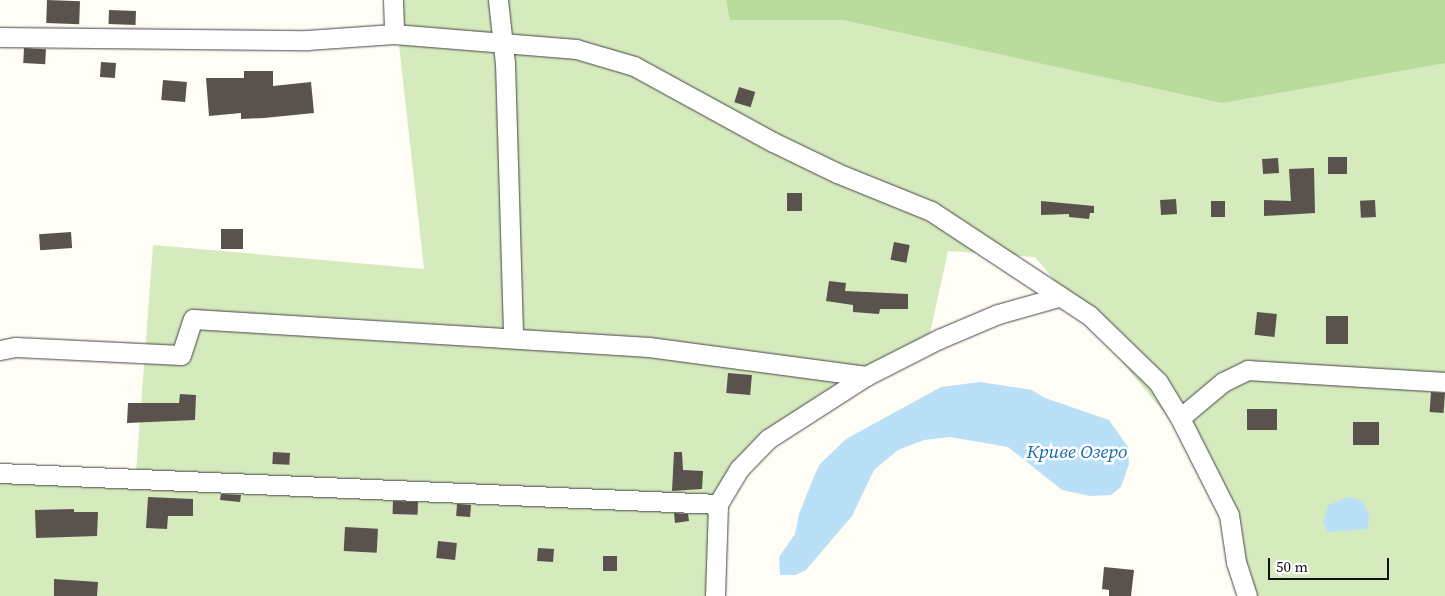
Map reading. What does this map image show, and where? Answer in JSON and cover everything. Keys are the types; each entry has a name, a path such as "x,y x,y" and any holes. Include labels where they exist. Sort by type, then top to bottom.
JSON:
{"street":[{"path":"393,0 394,34"},
{"path":"498,0 501,43 505,63 513,338"},
{"path":"0,37 307,40 394,34 576,49 634,66 773,142 837,173 931,211 1058,297 1089,315 1158,382 1180,418 1229,515 1236,562 1246,596"},
{"path":"715,596 718,504 739,469 768,439 866,376 939,339 998,314 1058,297"},
{"path":"0,350 16,347 181,355 193,319 649,347 866,376"},
{"path":"1180,418 1223,382 1248,370 1445,382"},
{"path":"0,472 718,504"}],"green space":[{"path":"394,0 1445,0 1445,596 1255,596 1238,540 1236,505 1187,440 1035,257 948,251 929,338 753,441 709,508 711,596 0,596 0,475 135,486 153,245 424,269"},
{"path":"726,0 1445,0 1445,63 1222,103 843,20 730,20"}],"water":[{"name":"Криве Озеро","path":"980,382 1032,390 1045,398 1109,420 1128,447 1129,464 1121,487 1111,495 1090,496 1062,490 1008,447 950,437 924,440 898,450 874,470 852,516 806,570 795,575 780,575 779,557 795,534 799,514 820,464 846,439 941,387"},
{"path":"1348,497 1362,501 1369,514 1368,529 1328,532 1323,523 1328,505"}],"building":[{"path":"47,0 80,1 79,24 46,23"},
{"path":"109,10 136,11 135,25 109,24"},
{"path":"24,48 46,49 45,64 23,63"},
{"path":"101,62 116,63 115,78 100,77"},
{"path":"244,71 273,71 273,86 311,82 314,113 241,119 241,113 209,116 206,78 244,78"},
{"path":"163,80 187,82 185,102 161,100"},
{"path":"739,87 755,92 751,107 734,102"},
{"path":"1328,157 1347,157 1347,174 1328,174"},
{"path":"1278,158 1279,173 1263,174 1262,159"},
{"path":"1314,168 1315,213 1264,216 1264,200 1291,201 1289,169"},
{"path":"787,193 802,193 802,211 787,211"},
{"path":"1176,199 1177,214 1161,215 1160,200"},
{"path":"1375,200 1376,217 1361,218 1360,201"},
{"path":"1041,201 1094,206 1094,213 1090,213 1089,219 1069,217 1069,214 1041,215"},
{"path":"1211,201 1225,201 1225,217 1211,217"},
{"path":"221,229 243,229 243,249 221,249"},
{"path":"71,232 72,248 40,250 39,234"},
{"path":"894,242 910,245 906,263 891,260"},
{"path":"829,281 846,283 845,291 908,294 908,309 880,309 879,314 853,312 853,305 826,301"},
{"path":"1257,312 1277,314 1274,337 1255,335"},
{"path":"1326,316 1348,316 1348,344 1326,344"},
{"path":"728,373 752,375 750,395 726,393"},
{"path":"1431,392 1445,393 1444,413 1430,412"},
{"path":"180,394 196,395 195,420 127,423 128,403 179,403"},
{"path":"1247,409 1277,409 1277,430 1247,430"},
{"path":"1353,422 1379,422 1379,445 1353,445"},
{"path":"273,452 290,453 289,465 272,464"},
{"path":"674,452 682,452 683,470 703,471 702,489 672,491"},
{"path":"221,494 241,495 240,502 220,500"},
{"path":"148,497 193,499 193,516 168,516 167,529 146,528"},
{"path":"393,501 418,502 418,515 393,514"},
{"path":"457,504 471,505 470,517 456,516"},
{"path":"74,509 74,512 98,512 97,536 36,538 35,510"},
{"path":"674,513 688,514 689,521 675,523"},
{"path":"345,527 378,529 377,553 344,551"},
{"path":"438,541 457,543 455,560 436,558"},
{"path":"538,548 554,549 553,562 537,561"},
{"path":"603,556 617,556 617,571 603,571"},
{"path":"1104,567 1134,570 1131,596 1109,596 1109,590 1102,589"},
{"path":"54,579 98,582 97,596 54,596"}]}
